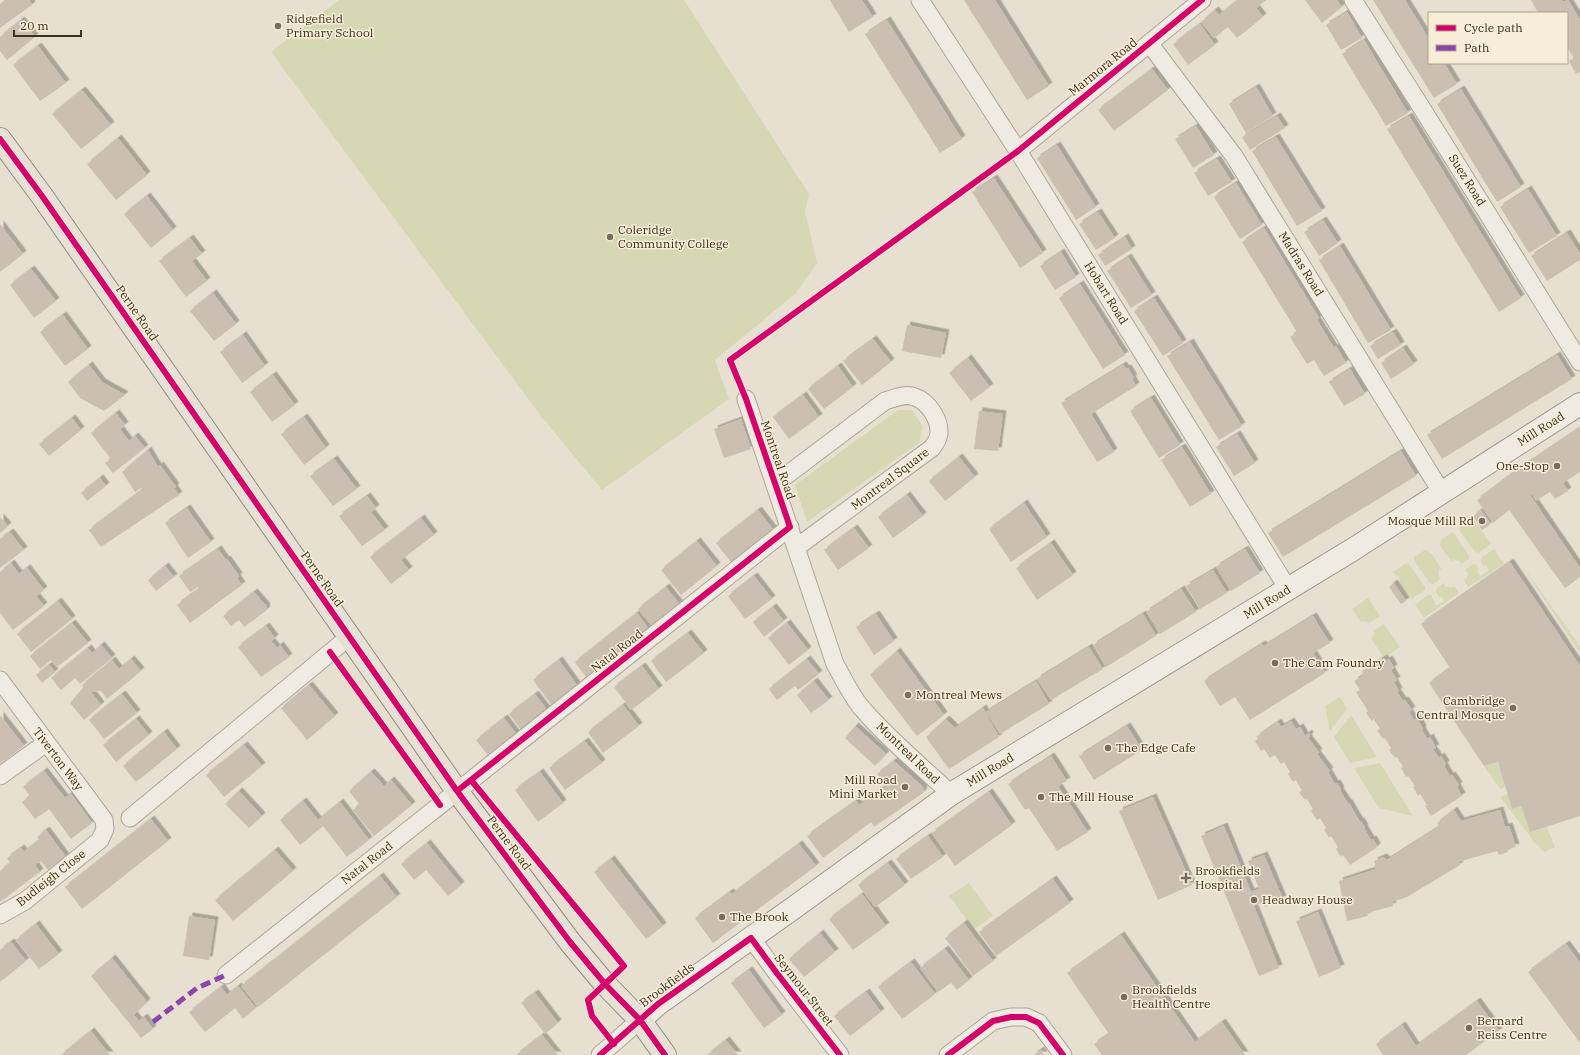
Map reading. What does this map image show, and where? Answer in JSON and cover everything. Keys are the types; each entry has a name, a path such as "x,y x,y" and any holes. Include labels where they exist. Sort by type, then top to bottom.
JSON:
{"main road":[{"name":"Perne Road","path":"0,139 47,203 457,791 570,942 605,984 640,1020 665,1055"}],"street":[{"name":"Hobart Road","path":"920,0 1018,151 1288,589"},
{"name":"Marmora Road","path":"1018,151 1202,0"},
{"name":"Suez Road","path":"1353,0 1580,362"},
{"name":"Madras Road","path":"1149,43 1234,156 1442,493"},
{"name":"Montreal Square","path":"775,484 885,401 903,395 915,396 924,402 932,411 937,422 939,433 937,442 932,448 797,547"},
{"name":"Montreal Road","path":"746,400 836,664 846,686 860,706 880,727 951,794"},
{"name":"Mill Road","path":"951,794 1288,589 1442,493 1580,404"},
{"name":"Natal Road","path":"226,975 790,527"},
{"path":"130,818 349,637"},
{"name":"Tiverton Way","path":"0,680 104,820 105,829 100,840"},
{"path":"0,776 46,742"},
{"name":"Brookfields","path":"600,1055 658,1004 951,794"},
{"name":"Budleigh Close","path":"0,915 25,901 100,840"},
{"name":"Seymour Street","path":"751,938 840,1055"},
{"path":"948,1055 993,1021 1011,1017 1026,1017 1039,1023 1063,1055"}],"green space":[{"name":"Coleridge Community College","path":"339,0 684,0 809,194 805,211 817,263 796,293 715,360 729,399 602,490 541,416 271,52"},
{"path":"898,410 912,410 923,426 919,443 807,522 795,485"},
{"path":"1472,517 1491,544 1478,553 1475,552 1459,530 1459,526"},
{"path":"1451,533 1454,533 1469,556 1469,559 1461,564 1461,562 1452,559 1453,561 1451,561 1440,546 1441,540"},
{"path":"1494,549 1504,564 1468,587 1464,580 1465,578 1466,580 1468,573 1465,570 1473,564 1476,564 1479,570 1477,571 1480,576 1489,570 1486,565 1484,566 1481,558"},
{"path":"1425,550 1431,553 1441,568 1441,570 1439,569 1439,578 1441,578 1433,584 1430,583 1414,561 1414,557"},
{"path":"1519,561 1580,646 1580,653"},
{"path":"1406,563 1409,564 1425,587 1425,590 1411,599 1399,581 1398,575 1396,576 1393,572"},
{"path":"1444,583 1444,586 1453,588 1454,586 1459,593 1424,618 1415,604 1428,595 1431,595 1436,606 1444,601 1441,596 1439,597 1436,589"},
{"path":"1368,598 1380,616 1369,623 1364,621 1361,622 1352,609"},
{"path":"1384,624 1400,647 1384,658 1371,638 1374,636 1374,631"},
{"path":"1340,697 1347,709 1330,731 1325,706"},
{"path":"1351,715 1377,757 1350,763 1334,737"},
{"path":"1498,762 1506,787 1500,789 1484,766"},
{"path":"1380,763 1413,816 1379,808 1354,768"},
{"path":"1508,794 1512,809 1521,806 1530,832 1547,827 1555,847 1545,852 1536,844 1500,797"},
{"path":"969,883 993,916 974,929 949,896"}],"building":[{"path":"5,0 29,0 32,5 0,28 0,4"},
{"path":"830,0 862,0 873,17 849,32"},
{"path":"964,0 995,0 1049,86 1027,100"},
{"path":"1238,0 1266,0 1256,8 1263,17 1237,38 1228,27 1214,38 1201,22 1215,10 1219,15"},
{"path":"1305,0 1337,0 1342,7 1322,23"},
{"path":"1373,0 1405,0 1428,37 1428,64 1445,64 1457,84 1434,98"},
{"path":"1531,0 1562,0 1563,2 1568,0 1580,20 1580,72 1576,74 1569,61 1574,58 1568,49 1568,12 1537,12"},
{"path":"1347,12 1362,38 1341,50 1326,25"},
{"path":"21,20 35,37 7,60 0,51 0,37"},
{"path":"887,20 962,139 940,153 865,34"},
{"path":"1200,24 1215,45 1188,65 1173,44"},
{"path":"1364,40 1408,113 1386,126 1342,54"},
{"path":"38,46 66,83 40,101 13,65"},
{"path":"1152,69 1168,90 1114,131 1098,110"},
{"path":"1256,87 1273,116 1246,133 1229,104"},
{"path":"1461,89 1521,187 1497,202 1437,104"},
{"path":"82,90 111,125 81,149 52,114"},
{"path":"1277,116 1285,128 1250,150 1242,137"},
{"path":"1409,116 1521,298 1499,312 1387,129"},
{"path":"1196,126 1214,155 1193,168 1175,139"},
{"path":"1276,137 1322,211 1297,226 1252,151"},
{"path":"118,138 147,175 116,200 87,164"},
{"path":"1057,145 1096,207 1076,220 1037,158"},
{"path":"1217,159 1232,182 1208,196 1194,173"},
{"path":"994,178 1043,253 1020,268 972,192"},
{"path":"1236,183 1262,225 1240,239 1214,197"},
{"path":"1528,189 1557,236 1529,253 1500,207"},
{"path":"147,196 173,230 151,248 124,214"},
{"path":"1098,212 1115,238 1096,250 1079,224"},
{"path":"1323,220 1338,243 1319,256 1304,232"},
{"path":"0,224 23,254 0,272"},
{"path":"1264,228 1319,318 1317,320 1334,348 1336,346 1346,363 1324,376 1314,360 1307,364 1290,337 1297,332 1242,242"},
{"path":"1567,233 1580,254 1580,260 1547,281 1531,256"},
{"path":"1125,237 1132,249 1105,266 1098,255"},
{"path":"190,238 202,254 192,261 207,281 186,297 159,261"},
{"path":"1340,246 1391,330 1368,343 1319,260"},
{"path":"1061,252 1076,277 1055,290 1040,266"},
{"path":"1128,257 1152,295 1131,308 1107,271"},
{"path":"31,269 56,301 34,318 10,285"},
{"path":"1080,284 1125,355 1103,369 1059,298"},
{"path":"213,293 236,324 214,341 190,311"},
{"path":"1154,298 1183,343 1163,356 1134,311"},
{"path":"63,315 88,349 65,366 40,332"},
{"path":"907,325 946,333 941,358 902,351"},
{"path":"1393,332 1401,345 1378,359 1370,346"},
{"path":"243,335 265,366 242,383 220,352"},
{"path":"873,339 891,362 862,385 843,361"},
{"path":"1190,342 1242,426 1219,440 1167,356"},
{"path":"1403,348 1414,364 1391,379 1381,363"},
{"path":"1557,355 1572,379 1442,459 1427,435"},
{"path":"968,358 990,387 971,401 949,373"},
{"path":"89,365 102,382 125,395 104,411 80,398 68,382"},
{"path":"1123,365 1126,369 1128,368 1134,378 1132,379 1136,386 1091,414 1114,452 1097,462 1061,403"},
{"path":"838,366 853,387 824,409 808,389"},
{"path":"1350,369 1365,394 1344,406 1329,382"},
{"path":"273,375 295,405 272,422 250,392"},
{"path":"803,395 819,417 789,439 773,417"},
{"path":"1151,398 1180,445 1159,458 1130,411"},
{"path":"979,411 1003,414 998,451 974,449"},
{"path":"116,413 125,425 120,429 129,441 135,436 145,448 113,473 105,463 111,459 91,433"},
{"path":"304,417 326,448 304,465 281,434"},
{"path":"72,418 81,430 49,456 39,444"},
{"path":"741,419 751,449 724,458 714,429"},
{"path":"1580,428 1580,472 1563,483 1568,491 1555,499 1550,492 1536,501 1532,494 1530,495 1580,568 1580,577 1565,588 1509,510 1493,523 1477,500 1516,471"},
{"path":"1237,434 1255,463 1234,476 1216,447"},
{"path":"1182,447 1211,494 1190,507 1161,460"},
{"path":"148,450 158,467 160,465 176,487 174,488 179,495 101,547 89,530 142,490 141,488 135,492 122,472"},
{"path":"1401,451 1416,476 1283,557 1268,533"},
{"path":"959,457 975,477 945,501 929,481"},
{"path":"334,459 357,489 333,506 310,476"},
{"path":"100,478 106,486 87,501 81,493"},
{"path":"907,495 923,516 893,538 878,517"},
{"path":"367,496 376,508 371,512 385,530 362,546 339,516"},
{"path":"1024,503 1047,537 1011,562 989,529"},
{"path":"187,508 211,542 188,558 165,523"},
{"path":"758,510 776,533 734,566 716,543"},
{"name":"Mosque Mill Rd","path":"1481,510 1491,524 1482,530 1473,516"},
{"path":"0,517 8,526 0,533"},
{"path":"421,518 434,535 401,560 409,570 391,584 370,557"},
{"path":"854,528 869,548 838,570 824,550"},
{"path":"10,532 24,550 0,568 0,539"},
{"path":"697,541 717,566 681,595 661,570"},
{"path":"1051,543 1073,575 1037,600 1016,568"},
{"path":"218,549 239,576 237,578 242,585 190,623 177,605 199,589 198,587 190,592 179,576"},
{"path":"1245,549 1260,573 1231,591 1216,567"},
{"name":"Cambridge Central Mosque","path":"1510,562 1580,666 1580,816 1530,832 1521,806 1512,809 1498,762 1484,766 1429,683 1450,668 1421,624"},
{"path":"11,563 19,574 27,568 44,590 36,596 44,606 13,630 0,613 0,572"},
{"path":"165,566 174,577 156,591 148,580"},
{"path":"1213,570 1227,593 1200,609 1186,586"},
{"path":"754,576 772,599 745,619 728,596"},
{"path":"1394,583 1406,601 1401,604 1389,587"},
{"path":"666,587 682,607 654,629 638,609"},
{"path":"1181,589 1196,612 1160,634 1146,612"},
{"path":"254,592 267,607 267,610 244,627 239,620 231,626 223,616"},
{"path":"58,601 72,619 31,652 17,634"},
{"path":"773,607 784,621 764,637 753,622"},
{"path":"637,613 651,632 589,681 575,662"},
{"path":"876,614 894,641 874,655 856,627"},
{"path":"1143,614 1156,636 1106,667 1093,645"},
{"name":"The Cam Foundry","path":"1313,616 1330,643 1313,653 1325,673 1250,720 1235,697 1220,706 1204,681 1262,644 1264,646"},
{"path":"72,623 88,643 57,667 51,660 40,669 30,656"},
{"path":"787,623 808,650 789,665 768,638"},
{"path":"266,626 275,638 271,641 277,648 280,645 289,657 261,677 238,647"},
{"path":"688,633 704,653 666,682 651,661"},
{"path":"101,645 112,658 80,684 75,678 61,690 51,678 88,648 92,653"},
{"path":"1089,647 1103,669 1051,700 1037,679"},
{"name":"Montreal Mews","path":"897,651 944,715 917,736 870,675"},
{"path":"1384,658 1386,661 1389,659 1394,668 1391,670 1397,680 1394,682 1399,691 1397,692 1412,710 1409,712 1414,720 1417,718 1427,739 1430,737 1436,748 1433,749 1439,758 1441,756 1446,764 1444,766 1450,776 1452,775 1459,785 1457,787 1462,796 1431,816 1425,806 1427,805 1420,794 1418,796 1413,787 1415,786 1408,776 1406,777 1401,768 1403,767 1397,757 1395,758 1389,750 1391,748 1385,738 1383,739 1377,731 1380,729 1374,719 1372,721 1366,713 1368,711 1356,692 1360,690 1354,681 1364,675 1362,671"},
{"path":"131,659 141,671 107,699 101,691 91,692 101,705 84,720 70,703 83,688 82,685 112,660 119,669"},
{"path":"807,659 819,674 798,690 795,686 777,700 769,689"},
{"path":"559,660 579,688 553,707 533,680"},
{"path":"49,665 55,672 42,683 36,675"},
{"path":"642,666 659,689 631,710 614,687"},
{"path":"814,681 829,700 811,713 797,695"},
{"path":"1036,681 1049,704 1000,734 986,712"},
{"path":"309,685 335,716 307,740 281,708"},
{"path":"122,694 137,713 104,739 89,720"},
{"path":"535,694 548,711 522,731 509,714"},
{"path":"623,705 639,726 603,753 588,732"},
{"name":"Montreal Mews","path":"983,708 999,737 949,769 926,737 946,719 955,728"},
{"path":"0,715 24,746 0,764"},
{"path":"504,718 518,736 490,758 476,740"},
{"path":"136,719 149,735 116,762 103,745"},
{"path":"1291,721 1296,729 1300,727 1305,736 1309,733 1310,736 1308,738 1319,752 1317,754 1330,771 1328,772 1335,784 1337,783 1341,790 1340,791 1360,822 1361,821 1371,840 1373,839 1377,846 1350,865 1343,855 1341,857 1336,849 1338,847 1331,836 1329,838 1324,830 1326,828 1320,818 1317,820 1311,811 1313,809 1307,799 1305,800 1299,792 1302,791 1296,780 1293,782 1288,774 1290,772 1284,762 1281,764 1275,755 1270,758 1264,749 1261,751 1255,741 1258,739 1256,737 1278,722 1281,727"},
{"path":"855,726 886,754 875,766 845,738"},
{"path":"1127,726 1142,750 1094,780 1079,756"},
{"path":"164,732 177,749 136,782 123,766"},
{"path":"585,741 602,763 565,790 549,768"},
{"path":"244,745 262,766 224,797 206,775"},
{"name":"The Mill House","path":"1051,756 1067,781 1058,786 1088,832 1057,851 1029,808 1025,810 1008,784"},
{"path":"894,761 924,788 923,793 874,827 871,822 823,858 807,836 856,801 859,805 885,786 877,774"},
{"path":"44,771 65,798 71,794 92,823 71,839 49,809 35,819 22,802 30,796 23,787"},
{"path":"371,772 384,786 391,780 412,805 374,836 353,810 359,804 349,791"},
{"path":"540,772 563,803 538,822 515,790"},
{"path":"239,791 262,816 249,828 225,804"},
{"path":"989,792 1012,825 955,866 932,833"},
{"path":"1153,797 1192,885 1158,900 1119,811"},
{"path":"303,801 318,820 340,802 369,840 347,857 323,826 300,845 280,820"},
{"path":"1454,810 1461,821 1500,810 1505,827 1509,826 1516,847 1507,849 1508,852 1499,855 1497,851 1458,862 1460,865 1407,897 1392,902 1393,906 1367,913 1368,916 1347,921 1339,881 1376,869 1374,861 1383,857 1387,860 1439,827 1437,823"},
{"path":"151,819 168,841 82,909 65,887"},
{"name":"Headway House","path":"1224,826 1251,892 1259,889 1248,861 1264,855 1283,899 1265,907 1263,902 1254,906 1279,968 1259,976 1201,836"},
{"path":"46,830 66,857 48,870 41,861 35,865 40,872 0,902 0,871 10,863 7,858 21,848 24,852 39,840 37,837"},
{"path":"928,836 943,857 911,879 896,859"},
{"path":"427,843 461,885 448,896 426,870 414,880 401,864"},
{"path":"799,844 816,866 713,943 695,918 730,892 732,894"},
{"path":"275,850 293,871 233,921 215,900"},
{"path":"611,859 663,926 646,939 594,872"},
{"path":"888,863 905,885 875,907 858,885"},
{"path":"380,876 397,897 258,1007 241,986"},
{"path":"1053,879 1070,903 996,956 979,932"},
{"path":"862,894 886,926 853,950 829,919"},
{"path":"1318,912 1341,968 1319,977 1296,921"},
{"path":"189,916 215,920 209,960 183,956"},
{"path":"964,923 993,961 973,976 945,938"},
{"path":"36,924 59,954 39,969 16,940"},
{"path":"820,933 835,952 804,977 789,959"},
{"name":"Brookfields Health Centre","path":"1121,935 1195,1042 1222,1022 1245,1055 1102,1055 1094,1044 1109,1034 1067,973"},
{"path":"11,942 26,961 0,982 0,950"},
{"path":"1566,944 1580,963 1580,1043 1528,972"},
{"path":"945,949 969,980 957,990 951,983 938,992 920,968"},
{"path":"112,958 147,1002 134,1015 139,1021 144,1017 153,1029 141,1038 91,976"},
{"path":"911,962 935,994 902,1019 878,987"},
{"path":"749,970 782,1015 764,1028 731,983"},
{"path":"238,986 256,1008 243,1019 235,1008 205,1032 189,1012 221,987 227,995"},
{"path":"866,992 881,1012 850,1036 834,1016"},
{"path":"535,993 558,1023 545,1034 521,1003"},
{"name":"Bernard Reiss Centre","path":"1477,1001 1499,1031 1466,1055 1383,1055 1376,1044 1402,1025 1416,1046"},
{"path":"91,1031 110,1055 61,1055"},
{"path":"542,1035 558,1055 516,1055"},
{"path":"726,1040 738,1055 707,1055"},
{"path":"1041,1050 1044,1055 1033,1055"}],"marked path":[{"path":"153,1022 197,988 226,975"}],"cycle path":[{"path":"457,791 790,527 746,399 730,360 1018,151 1202,0"},
{"path":"0,139 42,196 457,791 570,942 605,984 640,1020 665,1055"},
{"path":"330,652 440,805"},
{"path":"471,780 624,966 588,1000 592,1016 614,1044"},
{"path":"600,1055 658,1004 751,938 840,1055"},
{"path":"948,1055 993,1021 1011,1017 1026,1017 1039,1023 1063,1055"}],"place":[{"name":"Ridgefield Primary School","path":"278,26"},
{"name":"Coleridge Community College","path":"610,237"},
{"name":"One-Stop","path":"1557,466"},
{"name":"Mosque Mill Rd","path":"1482,521"},
{"name":"The Cam Foundry","path":"1275,663"},
{"name":"Montreal Mews","path":"908,695"},
{"name":"Cambridge Central Mosque","path":"1513,708"},
{"name":"The Edge Cafe","path":"1108,748"},
{"name":"Mill Road Mini Market","path":"905,787"},
{"name":"The Mill House","path":"1041,797"},
{"name":"Brookfields Hospital","path":"1186,878"},
{"name":"Headway House","path":"1254,900"},
{"name":"The Brook","path":"722,917"},
{"name":"Brookfields Health Centre","path":"1124,997"},
{"name":"Bernard Reiss Centre","path":"1469,1028"}]}
